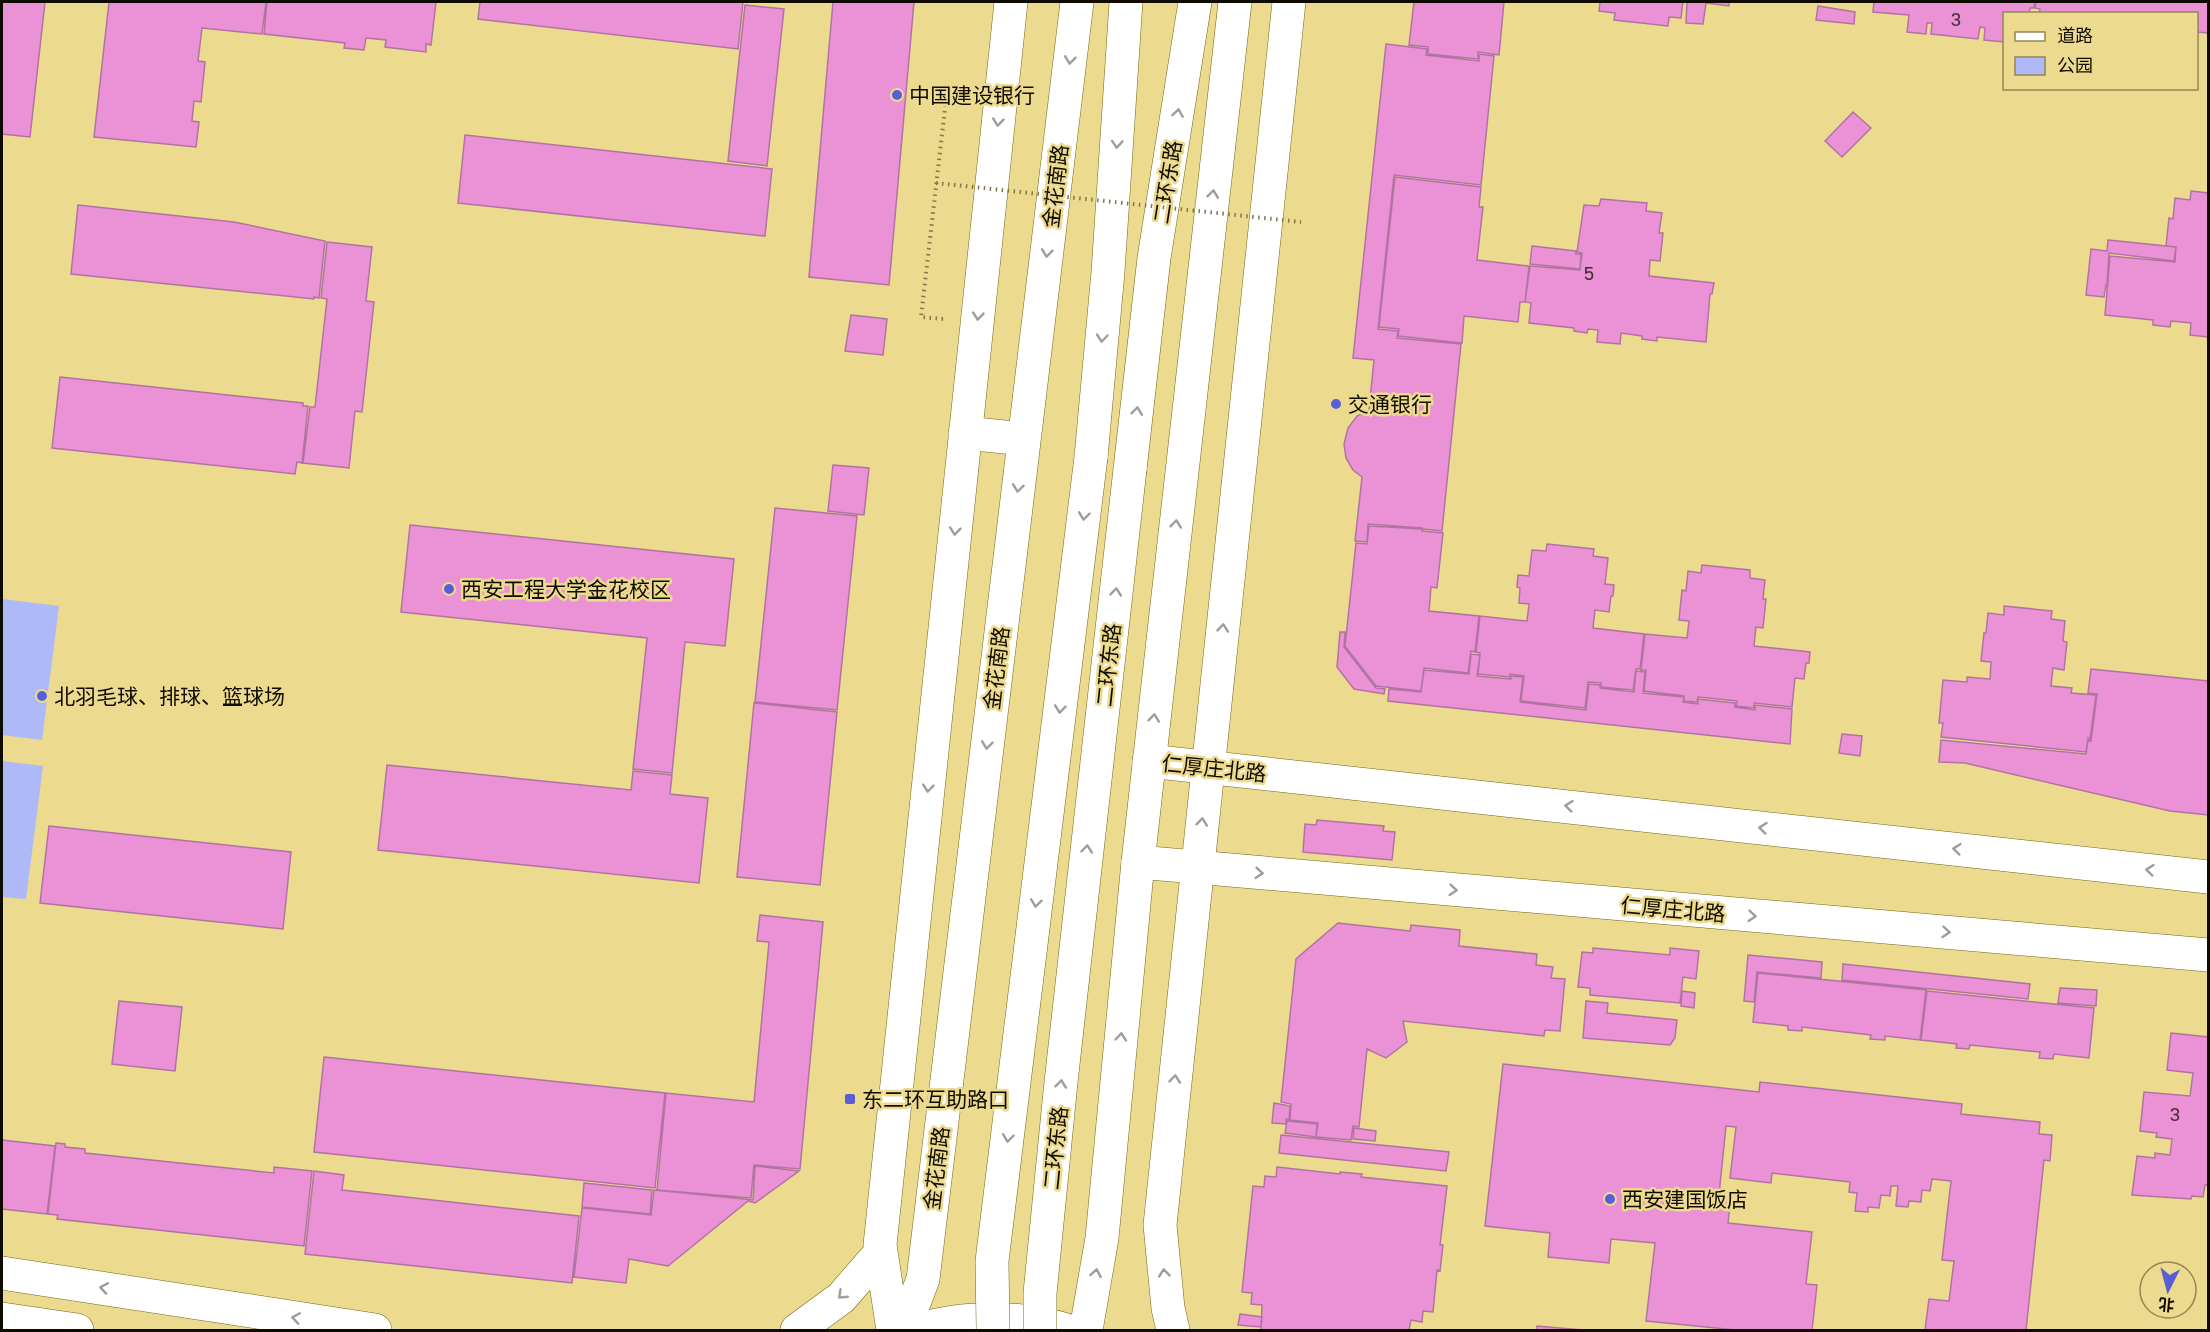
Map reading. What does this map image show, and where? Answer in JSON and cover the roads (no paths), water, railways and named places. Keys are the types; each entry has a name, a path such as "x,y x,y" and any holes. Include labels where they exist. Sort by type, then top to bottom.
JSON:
{"main road":[{"path":"893,1330 880,1245 1011,2"},
{"name":"金花南路","path":"901,1330 923,1279 1077,2"},
{"name":"二环东路","path":"993,1330 992,1261 1091,458 1108,272 1126,2"},
{"name":"二环东路","path":"1040,1330 1040,1293 1061,1082 1130,469 1155,258 1196,2"},
{"path":"1184,70 1210,2"},
{"path":"1086,1330 1102,1238 1138,862 1235,2"},
{"path":"1173,1330 1168,1308 1160,1225 1289,2"},
{"path":"965,433 1024,439"},
{"name":"仁厚庄北路","path":"1149,761 2208,877"},
{"name":"仁厚庄北路","path":"1138,862 2208,955"},
{"path":"797,1330 841,1298 881,1252"},
{"path":"2,1273 375,1330"},
{"path":"2,1319 77,1330"},
{"path":"919,1330 943,1323 998,1320 1039,1323 1066,1330"}],"place":[{"name":"中国建设银行","path":"897,95"},
{"name":"交通银行","path":"1336,404"},
{"name":"西安工程大学金花校区","path":"449,589"},
{"name":"北羽毛球、排球、篮球场","path":"42,696"},
{"name":"东二环互助路口","path":"850,1099"},
{"name":"西安建国饭店","path":"1610,1199"}]}
